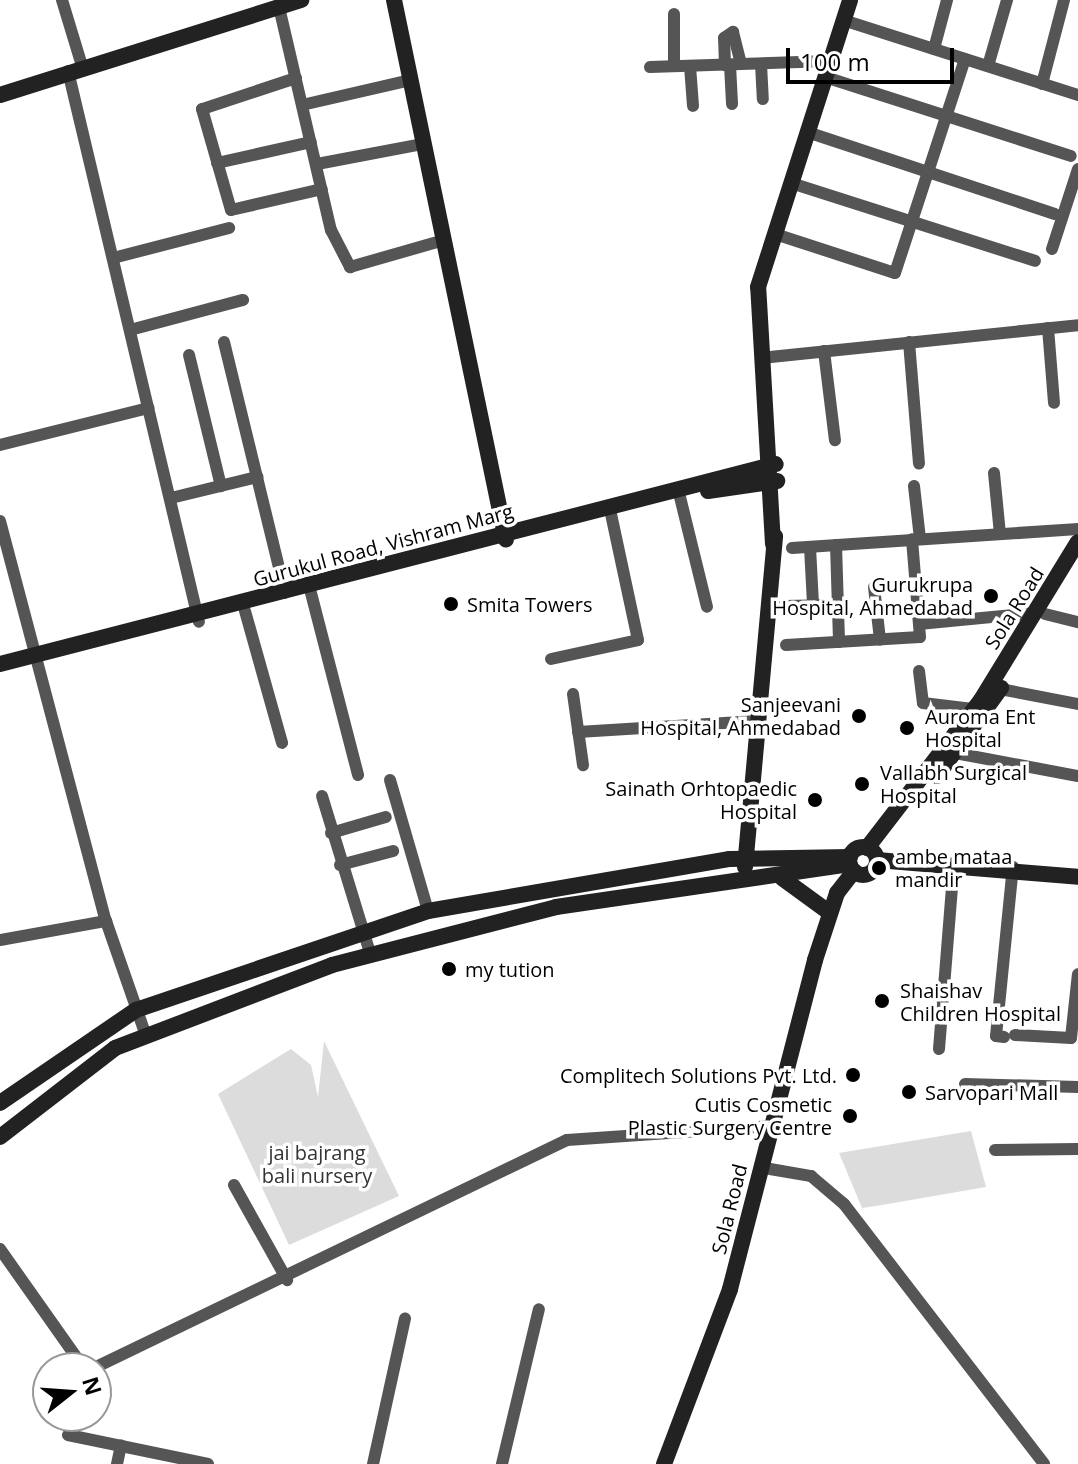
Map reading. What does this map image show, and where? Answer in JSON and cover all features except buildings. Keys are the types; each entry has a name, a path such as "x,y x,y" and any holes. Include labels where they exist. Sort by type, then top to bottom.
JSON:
{"street":[{"path":"0,95 75,68 301,0"},
{"path":"394,0 505,536"},
{"path":"746,880 745,859 773,544 772,473 758,287 850,0"},
{"path":"934,49 947,0"},
{"path":"988,66 1007,0"},
{"path":"1042,84 1064,0"},
{"path":"66,1 75,68 113,258 198,618"},
{"path":"279,7 322,189 350,267 444,240"},
{"path":"674,14 674,66"},
{"path":"843,20 1078,95"},
{"path":"775,234 895,273 965,59"},
{"path":"650,67 761,64 827,69 947,115 1071,156"},
{"path":"761,64 763,99"},
{"path":"732,65 732,104"},
{"path":"690,66 693,106"},
{"path":"296,78 201,103 231,210 322,189"},
{"path":"302,105 410,80"},
{"path":"807,132 1055,214"},
{"path":"217,163 311,142"},
{"path":"317,164 423,144"},
{"path":"1052,249 1077,175"},
{"path":"791,183 1035,261"},
{"path":"113,258 229,228"},
{"path":"130,330 243,300"},
{"path":"761,358 1078,325"},
{"path":"1048,328 1054,403"},
{"path":"224,342 285,593"},
{"path":"909,342 919,464"},
{"path":"824,351 835,440"},
{"path":"189,355 221,486"},
{"path":"0,445 148,408"},
{"name":"Gurukul Road, Vishram Marg","path":"0,671 505,536 772,473"},
{"name":"Gurukul Road, Vishram Marg","path":"198,618 245,611 505,536 611,514 772,473"},
{"path":"994,473 1000,534"},
{"path":"171,498 257,477"},
{"path":"786,645 920,637 914,486"},
{"path":"680,497 707,607"},
{"path":"551,659 638,640 611,514"},
{"path":"0,521 106,921 145,1033"},
{"path":"792,548 1078,529"},
{"name":"Sola Road","path":"872,853 955,753 1000,689 1078,542"},
{"path":"836,545 839,642"},
{"path":"810,547 813,605"},
{"name":"Sola Road","path":"872,853 1078,560"},
{"path":"874,587 880,640"},
{"path":"311,593 358,775"},
{"path":"783,606 838,605"},
{"path":"245,611 282,743"},
{"path":"919,624 1040,614 1078,622"},
{"name":"Gurukul Road, Vishram Marg","path":"0,664 39,659"},
{"path":"919,671 923,703 973,709"},
{"path":"1000,689 1078,704"},
{"path":"573,694 583,765"},
{"path":"578,732 757,721"},
{"path":"955,753 1078,776"},
{"path":"390,780 428,911"},
{"path":"322,796 340,865 370,953"},
{"path":"331,833 386,817"},
{"path":"340,865 393,851"},
{"path":"0,1103 136,1010 428,911 745,859 853,867 871,872 872,853"},
{"path":"0,1137 115,1048 145,1033 370,953 556,907 853,867 872,853 1013,867 1078,877"},
{"path":"939,1049 954,863"},
{"name":"Sola Road","path":"664,1464 730,1289 830,913 853,867"},
{"name":"Sola Road","path":"674,1464 737,1302 823,962 853,867"},
{"path":"1013,867 996,1036 1071,1038 1078,974"},
{"path":"782,878 830,913"},
{"path":"0,940 106,921"},
{"path":"965,1084 1078,1087"},
{"path":"112,1360 287,1280 567,1140 771,1126"},
{"path":"995,1150 1078,1149"},
{"path":"770,1169 811,1176 844,1204 1044,1464"},
{"path":"234,1185 287,1280"},
{"path":"0,1249 73,1352"},
{"path":"502,1464 539,1309"},
{"path":"373,1464 405,1318"},
{"path":"68,1435 186,1462 208,1464"},
{"path":"117,1464 121,1445"}],"green space":[{"name":"jai bajrang bali nursery","path":"324,1041 399,1196 289,1245 218,1094 291,1049 311,1065 318,1097"},
{"path":"971,1131 986,1187 876,1206 862,1208 839,1153"}],"place":[{"name":"Gurukrupa Hospital, Ahmedabad","path":"991,596"},
{"name":"Smita Towers","path":"451,604"},
{"name":"Sanjeevani Hospital, Ahmedabad","path":"859,716"},
{"name":"Auroma Ent Hospital","path":"907,728"},
{"name":"Vallabh Surgical Hospital","path":"862,784"},
{"name":"Sainath Orhtopaedic Hospital","path":"815,800"},
{"name":"ambe mataa mandir","path":"879,868"},
{"name":"my tution","path":"449,969"},
{"name":"Shaishav Children Hospital","path":"882,1001"},
{"name":"Complitech Solutions Pvt. Ltd.","path":"853,1075"},
{"name":"Sarvopari Mall","path":"909,1092"},
{"name":"Cutis Cosmetic Plastic Surgery Centre","path":"850,1116"}]}
